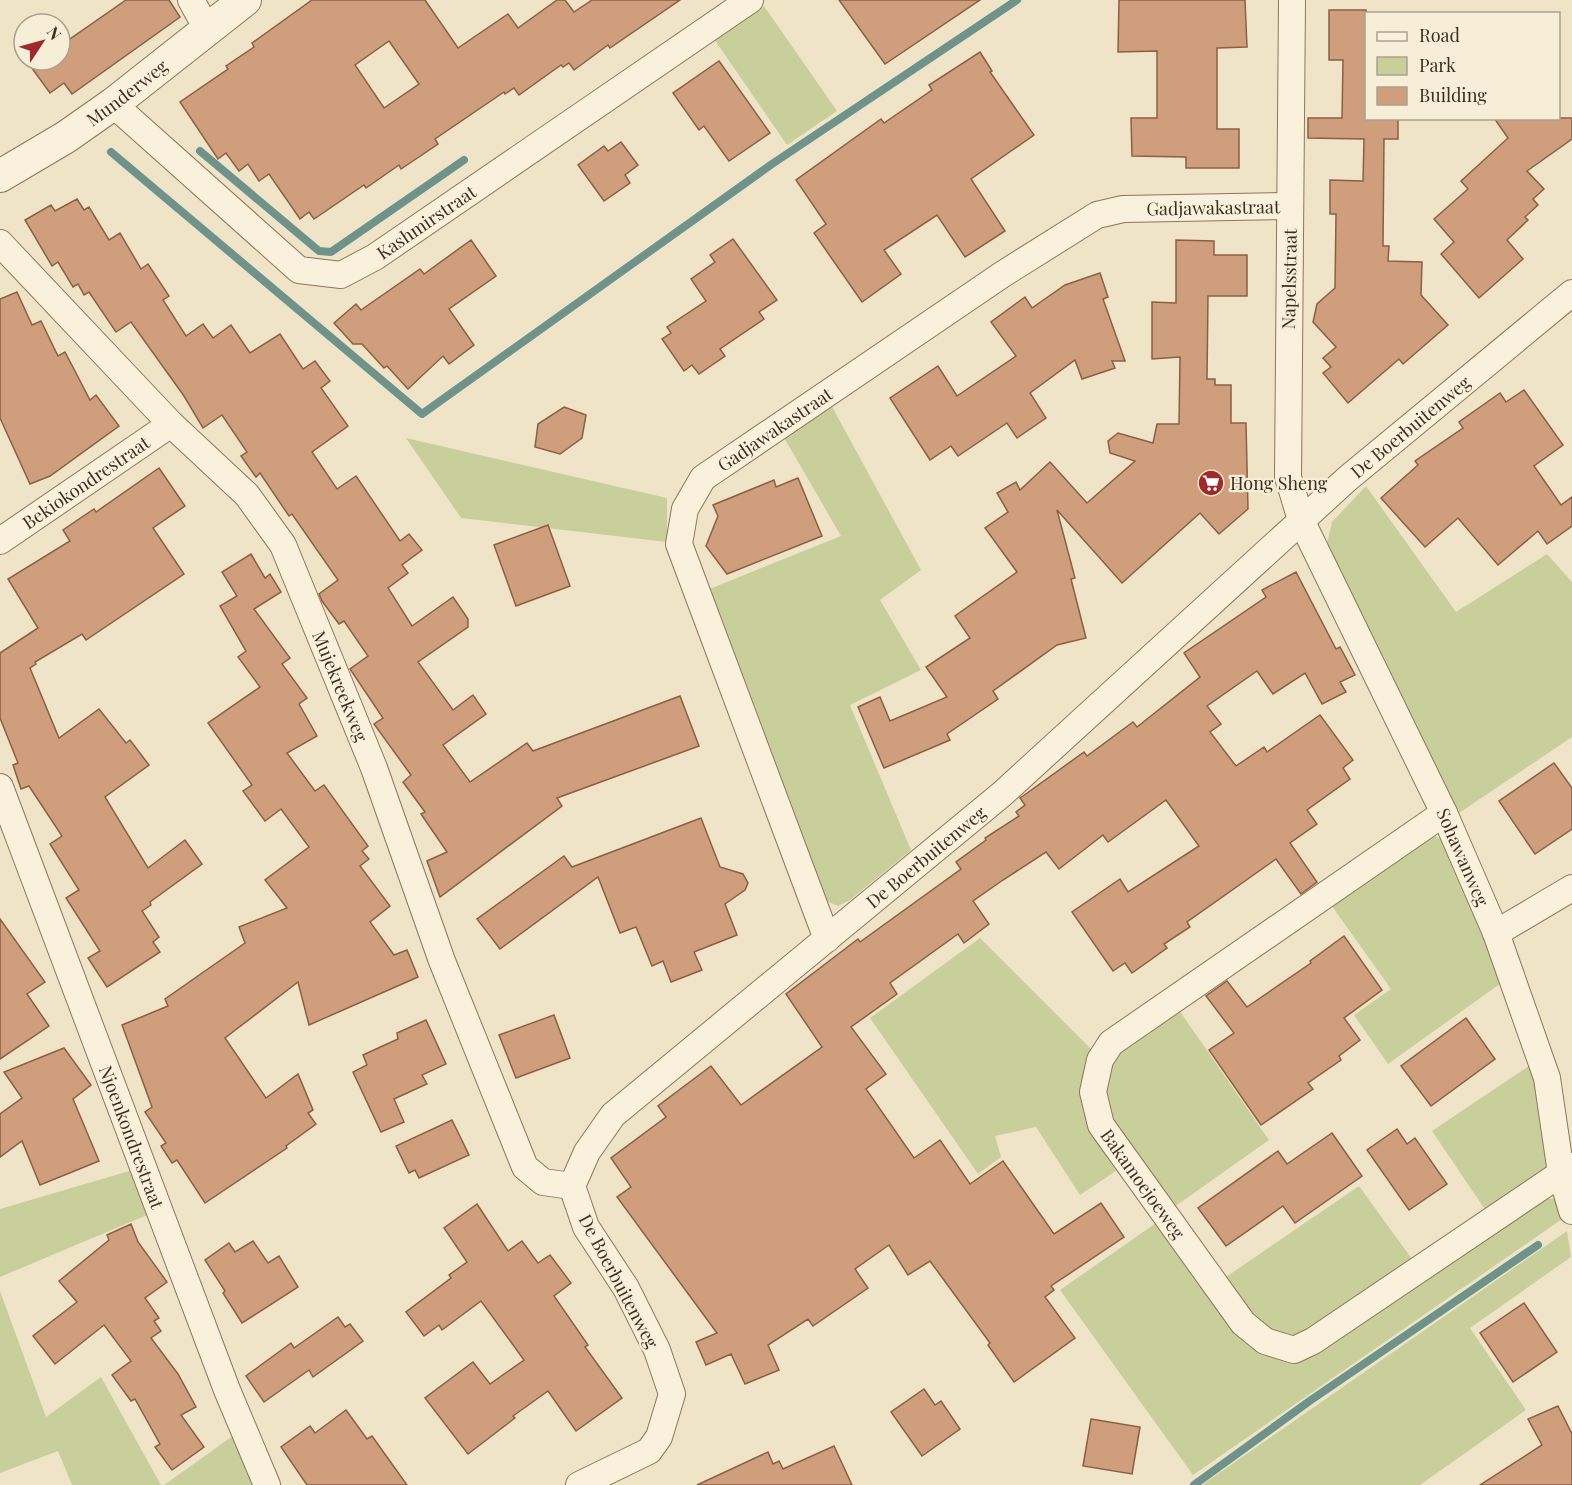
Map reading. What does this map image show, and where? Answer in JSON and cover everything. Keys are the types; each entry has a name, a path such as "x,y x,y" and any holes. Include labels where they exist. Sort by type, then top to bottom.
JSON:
{"street":[{"path":"191,0 207,29"},
{"name":"Munderweg","path":"0,176 66,137 113,104 245,0"},
{"name":"Kashmirstraat","path":"113,104 299,270 341,275 375,257 750,0"},
{"name":"Napelsstraat","path":"1292,0 1288,477 1301,520"},
{"name":"Gadjawakastraat","path":"828,939 679,544 685,508 703,478 1003,274 1097,215 1124,209 1290,206"},
{"name":"Mujekreekweg","path":"0,243 171,424 248,495 283,545 374,768 442,961 525,1167 543,1182 572,1186"},
{"name":"De Boerbuitenweg","path":"579,1485 649,1450 662,1429 672,1394 657,1350 626,1288 586,1227 572,1186 587,1152 613,1115 1002,794 1347,479 1572,293"},
{"name":"Bekiokondrestraat","path":"0,541 171,424"},
{"name":"Sohawanweg","path":"1301,520 1444,813 1496,933 1547,1078 1572,1211"},
{"name":"Njoenkondrestraat","path":"0,787 227,1390 267,1485"},
{"name":"Bakamoejoeweg","path":"1444,813 1111,1043 1100,1060 1093,1092 1101,1125 1244,1323 1265,1341 1294,1350 1313,1341 1566,1170"},
{"path":"1496,933 1572,888"}],"green space":[{"path":"764,6 837,111 787,145 714,39"},
{"path":"830,403 921,570 880,600 921,670 850,705 911,850 850,900 838,906 822,899 707,590 841,536 782,434"},
{"path":"406,438 667,498 667,542 461,518"},
{"path":"1366,486 1456,612 1547,554 1572,582 1572,737 1459,813 1326,548 1332,522"},
{"path":"1435,836 1444,840 1504,981 1388,1064 1354,1015 1391,989 1329,902 1427,838"},
{"path":"980,938 1093,1051 1084,1086 1084,1108 1090,1127 1116,1171 1080,1195 1036,1127 995,1136 1001,1157 978,1174 870,1018"},
{"path":"1179,1010 1269,1140 1170,1210 1116,1134 1103,1093 1113,1057"},
{"path":"1532,1064 1550,1162 1545,1172 1486,1211 1432,1131"},
{"path":"136,1169 152,1213 0,1277 0,1209"},
{"path":"1359,1186 1412,1259 1306,1332 1292,1339 1264,1332 1223,1279"},
{"path":"1541,1198 1556,1199 1565,1217 1193,1475 1060,1290 1156,1223 1278,1357"},
{"path":"1567,1231 1571,1257 1470,1328 1526,1410 1420,1485 1202,1485"},
{"path":"0,1291 46,1417 101,1377 161,1485 72,1485 58,1451 0,1473"},
{"path":"237,1433 260,1485 164,1485"}],"building":[{"path":"126,0 169,0 180,17 72,94 64,83 50,93 35,72 72,72 72,38"},
{"path":"312,0 425,0 458,48 508,14 518,28 557,0 565,0 574,12 592,0 680,0 610,48 608,45 574,70 569,63 563,67 561,65 519,95 514,88 505,94 504,92 435,139 438,144 401,169 399,165 366,188 364,185 314,219 309,212 300,219 269,174 259,181 248,164 239,171 226,153 218,159 180,102 228,69 226,66 254,47 252,43","holes":["389,41 419,84 384,108 355,65"]},
{"path":"839,0 980,0 885,64"},
{"path":"1119,0 1245,0 1247,47 1217,48 1217,129 1239,129 1239,168 1186,168 1186,157 1132,156 1131,118 1157,118 1157,51 1118,52"},
{"path":"1329,10 1366,10 1365,120 1398,120 1398,139 1384,139 1383,246 1389,246 1388,261 1422,262 1421,295 1448,325 1403,364 1399,359 1348,403 1323,373 1331,367 1323,358 1336,347 1313,322 1317,304 1335,288 1336,214 1330,214 1330,180 1363,181 1364,139 1308,138 1308,118 1342,118 1343,60 1329,60"},
{"path":"980,52 992,71 990,72 1034,135 971,179 1005,231 965,257 937,215 884,250 901,274 862,302 814,233 826,224 796,180 881,119 884,123 932,90 929,85"},
{"path":"719,61 770,133 729,161 704,126 699,130 673,93"},
{"path":"1572,118 1572,139 1527,171 1544,189 1533,199 1538,205 1525,217 1528,220 1507,240 1523,259 1479,298 1441,254 1454,242 1434,219 1468,189 1461,181 1508,138 1495,120"},
{"path":"621,142 638,165 625,175 630,183 604,201 578,165 604,146 608,151"},
{"path":"77,199 84,210 89,207 109,240 120,233 141,269 148,264 169,296 163,300 186,336 203,324 213,338 231,325 250,353 280,334 303,369 315,361 330,381 321,388 348,426 312,452 337,489 356,476 400,541 409,534 422,550 402,565 408,573 388,588 412,626 453,597 468,619 468,627 418,662 453,710 473,695 486,714 443,745 470,782 527,743 533,751 680,696 699,746 557,798 562,806 440,897 427,861 447,852 421,814 425,812 403,782 411,775 374,724 383,718 350,669 368,656 344,621 339,624 319,594 338,580 292,514 289,516 260,473 256,477 241,456 247,452 222,415 203,428 184,396 131,322 116,332 89,292 84,295 78,284 73,287 58,262 52,266 25,220 51,205 55,211"},
{"path":"733,239 777,300 759,312 764,319 720,349 725,356 699,374 692,365 684,371 662,339 671,333 667,327 706,301 691,279 715,262 710,255"},
{"path":"471,240 496,276 449,309 474,345 449,364 443,356 408,389 387,366 384,368 362,344 353,344 334,323 356,304 361,310 420,269 424,274"},
{"path":"1176,240 1214,241 1214,255 1247,255 1247,296 1208,296 1207,379 1215,379 1215,385 1231,385 1231,423 1246,423 1248,509 1219,534 1200,513 1122,583 1057,510 1075,578 1071,579 1086,638 1057,645 993,691 998,699 947,734 950,740 884,768 858,707 880,697 890,721 947,697 926,667 970,638 955,616 1017,572 985,528 1008,512 997,493 1016,482 1020,490 1050,462 1087,503 1135,461 1110,453 1108,441 1118,433 1153,443 1157,424 1179,424 1180,357 1152,359 1152,302 1176,303"},
{"path":"1100,273 1108,297 1103,299 1125,361 1112,361 1115,368 1082,379 1075,360 1030,393 1046,418 1017,438 1007,423 958,456 951,446 930,460 890,398 938,366 957,396 1016,356 991,322 1025,297 1032,308 1065,285"},
{"path":"17,292 32,325 41,321 58,356 65,352 90,400 96,395 119,426 50,476 30,484 0,418 0,299"},
{"path":"1524,390 1563,445 1534,466 1561,505 1572,497 1572,526 1547,544 1538,531 1498,565 1458,518 1425,547 1381,498 1418,465 1415,461 1463,428 1459,422 1500,393 1506,402"},
{"path":"564,407 586,415 582,438 560,454 535,447 538,424"},
{"path":"159,468 185,506 153,528 184,574 86,640 82,634 35,662 36,664 30,668 59,738 99,709 126,743 130,740 149,765 105,797 148,868 185,840 202,864 150,902 151,905 142,911 159,937 153,942 160,952 107,987 88,958 100,951 66,898 79,890 50,844 62,836 29,786 21,789 13,765 18,763 0,718 0,653 38,628 8,579 70,541 63,530 94,509 96,512"},
{"path":"798,478 822,536 727,574 706,546 718,516 713,505 774,480 776,487"},
{"path":"548,525 570,586 516,606 494,545"},
{"path":"251,554 265,578 270,574 281,592 254,609 290,658 282,664 307,698 299,704 317,736 287,753 315,791 324,785 368,846 362,851 369,859 360,866 390,906 370,922 394,955 407,950 418,977 309,1025 298,982 225,1038 266,1098 298,1074 313,1110 308,1113 316,1124 286,1146 287,1148 205,1203 177,1160 172,1163 161,1146 166,1143 145,1112 152,1107 122,1025 168,1006 165,999 245,943 239,927 287,908 265,880 309,847 281,809 265,821 243,791 252,785 208,723 260,687 238,657 246,651 220,606 237,596 222,572"},
{"path":"1296,572 1336,649 1340,647 1355,675 1340,682 1346,692 1322,704 1305,673 1273,694 1257,671 1207,706 1221,724 1210,732 1236,766 1264,747 1267,752 1320,715 1353,760 1343,768 1350,779 1307,810 1317,824 1290,843 1317,882 1301,894 1276,859 1187,922 1190,927 1164,944 1167,948 1132,973 1125,963 1113,971 1072,912 1120,879 1128,892 1199,846 1166,800 1108,842 1103,835 1059,869 1046,852 973,901 989,924 964,943 958,934 890,983 897,994 851,1027 886,1074 866,1089 914,1158 940,1140 970,1184 1003,1161 1054,1234 1101,1203 1124,1237 1051,1286 1054,1290 1045,1297 1075,1338 1014,1382 988,1345 990,1343 930,1261 908,1275 889,1245 855,1269 868,1288 813,1326 808,1319 768,1345 779,1370 745,1384 731,1354 706,1365 696,1342 717,1333 617,1197 631,1187 611,1158 666,1117 658,1106 711,1066 741,1105 822,1047 786,994 858,939 860,942 961,869 956,862 986,840 985,838 1019,816 1016,812 1025,805 1020,798 1084,752 1087,756 1133,722 1137,727 1200,677 1184,653 1266,597 1262,590"},
{"path":"1554,763 1572,788 1572,829 1535,854 1499,801"},
{"path":"701,818 720,867 743,874 748,883 745,890 725,904 737,935 694,952 702,970 671,982 663,961 652,966 636,927 620,933 598,877 500,949 477,919 564,856 572,867"},
{"path":"0,919 45,982 27,994 49,1026 0,1059"},
{"path":"1344,936 1382,990 1344,1018 1360,1040 1339,1056 1341,1060 1308,1083 1313,1089 1261,1125 1209,1050 1234,1033 1206,996 1227,981 1247,1007 1311,963 1310,961"},
{"path":"554,1015 570,1058 516,1078 499,1035"},
{"path":"1466,1018 1495,1059 1431,1106 1401,1066"},
{"path":"426,1020 446,1064 422,1075 427,1084 394,1099 404,1122 381,1132 353,1072 367,1065 363,1055 398,1039 397,1033"},
{"path":"64,1048 91,1085 73,1099 99,1161 40,1185 22,1141 0,1157 0,1114 22,1098 4,1072"},
{"path":"452,1120 469,1155 419,1178 415,1170 409,1173 396,1146"},
{"path":"1397,1129 1407,1144 1415,1138 1447,1184 1409,1210 1367,1150"},
{"path":"1332,1133 1362,1176 1295,1223 1283,1206 1226,1246 1198,1208 1278,1151 1287,1164"},
{"path":"477,1204 508,1251 522,1241 538,1263 550,1255 571,1283 554,1296 588,1345 585,1347 622,1398 576,1431 548,1391 513,1416 515,1418 468,1454 425,1398 473,1362 490,1384 524,1360 481,1301 442,1330 439,1325 424,1336 406,1312 451,1278 449,1275 467,1262 444,1228"},
{"path":"131,1224 138,1242 167,1282 145,1298 159,1318 154,1321 161,1331 151,1338 178,1374 196,1407 181,1415 204,1447 172,1470 155,1447 160,1444 135,1399 131,1401 112,1375 131,1361 104,1325 55,1364 33,1336 77,1302 59,1281 109,1240 107,1235"},
{"path":"253,1241 268,1263 279,1256 298,1287 242,1323 205,1260 229,1243 235,1252"},
{"path":"1524,1303 1557,1352 1513,1382 1480,1333"},
{"path":"338,1317 345,1327 350,1324 363,1341 313,1377 309,1370 264,1402 246,1376 291,1343 294,1348"},
{"path":"924,1389 935,1405 941,1401 960,1429 922,1456 891,1412"},
{"path":"1558,1406 1572,1434 1572,1485 1480,1485 1542,1445 1528,1419"},
{"path":"346,1410 367,1439 372,1436 407,1485 307,1485 281,1447 310,1426 315,1433"},
{"path":"1091,1419 1140,1427 1132,1474 1083,1466"},
{"path":"834,1446 852,1485 697,1485 768,1452 773,1464 779,1461 783,1469"}],"waterway":[{"path":"111,152 422,414 772,164 1017,0"},
{"path":"200,151 319,251 331,252 464,160"},
{"path":"1194,1485 1311,1400 1538,1245"}],"place":[{"name":"Hong Sheng","path":"1211,483"}]}
